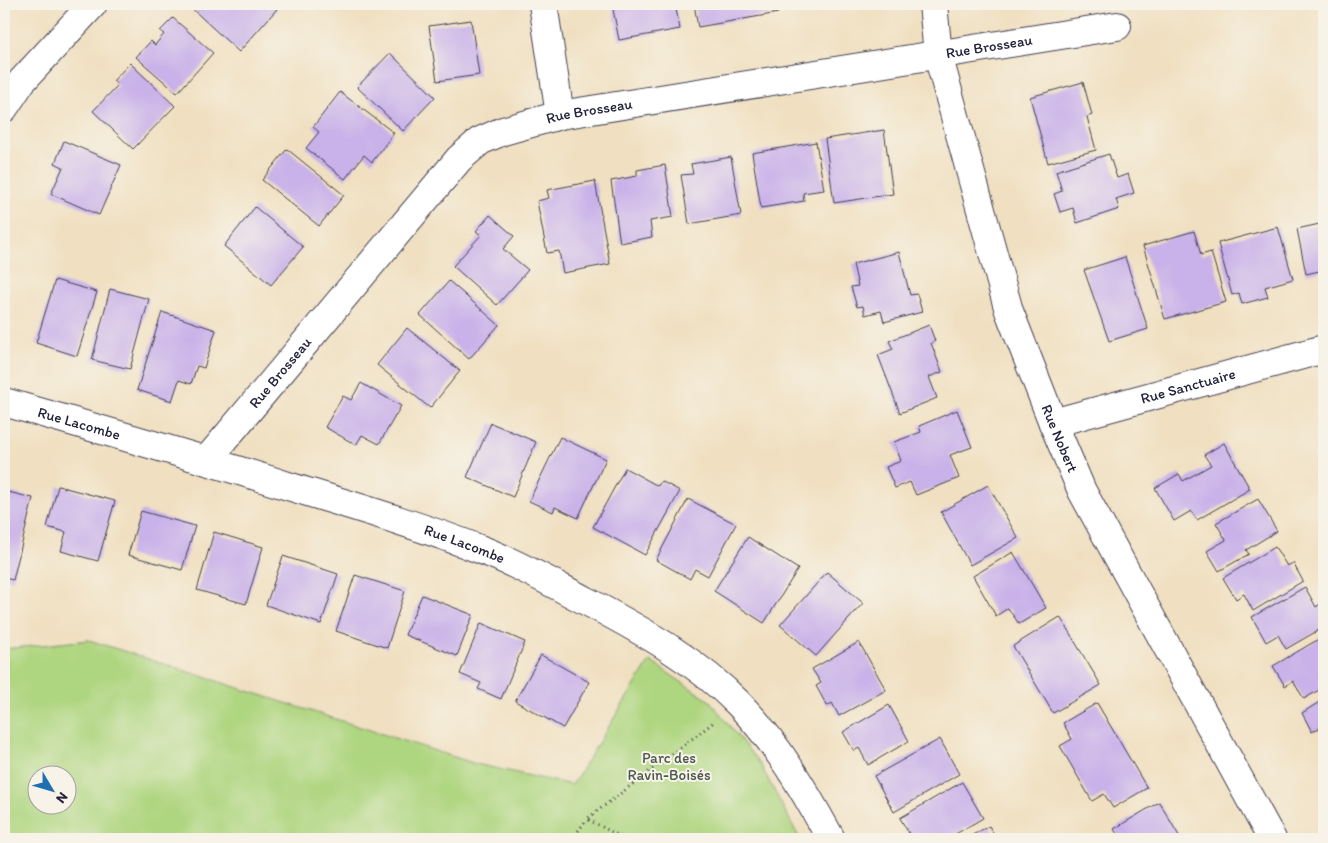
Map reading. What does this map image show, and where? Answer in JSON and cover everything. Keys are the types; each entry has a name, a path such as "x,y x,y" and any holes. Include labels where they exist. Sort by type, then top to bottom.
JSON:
{"street":[{"path":"4,108 22,81 92,4"},
{"path":"543,4 560,116"},
{"name":"Rue Nobert","path":"933,4 938,54 1009,311 1053,423 1082,491 1272,839"},
{"name":"Rue Brosseau","path":"207,460 459,159 480,141 560,116 1117,26"},
{"name":"Rue Sanctuaire","path":"1053,423 1324,349"},
{"name":"Rue Lacombe","path":"4,402 207,460 408,523 484,550 631,625 661,643 713,680 738,703 770,740 795,774 832,839"}],"path":[{"path":"572,839 587,819 738,703"},
{"path":"587,819 625,839"}],"green space":[{"name":"Parc des Ravin-Boisés","path":"89,640 476,764 572,785 650,661 710,701 760,764 800,839 4,839 4,649"}],"building":[{"path":"187,4 271,4 277,9 239,52"},
{"path":"612,4 675,4 680,29 619,40"},
{"path":"694,4 777,4 778,13 698,27"},
{"path":"173,18 213,53 177,93 136,57 151,41 155,45 164,34 160,31"},
{"path":"471,20 479,75 437,81 429,26"},
{"path":"390,53 435,97 403,131 357,87"},
{"path":"130,63 175,106 133,149 93,111 118,85 113,81"},
{"path":"1083,82 1092,115 1087,117 1096,150 1048,163 1030,97"},
{"path":"340,92 394,133 372,162 364,155 345,179 306,148 319,132 313,127"},
{"path":"884,130 893,194 834,203 825,139"},
{"path":"64,141 121,165 99,215 51,194 63,167 55,163"},
{"path":"816,142 824,190 803,193 804,201 761,208 752,153"},
{"path":"287,149 344,195 319,226 262,180"},
{"path":"1109,154 1117,178 1128,174 1134,193 1116,199 1119,209 1077,223 1073,208 1060,212 1054,194 1062,191 1056,171"},
{"path":"731,157 741,215 689,224 681,175 693,174 691,164"},
{"path":"665,165 673,217 650,221 652,237 620,243 611,181 637,176 637,170"},
{"path":"595,181 610,264 563,273 559,251 547,253 537,201 549,198 547,190"},
{"path":"255,207 303,247 271,285 224,246"},
{"path":"490,215 514,236 503,249 528,270 497,305 453,266 481,235 476,231"},
{"path":"1324,223 1324,270 1306,274 1297,229"},
{"path":"1278,227 1293,279 1265,287 1268,297 1242,304 1239,293 1232,295 1218,243"},
{"path":"1194,231 1201,255 1211,252 1226,302 1165,319 1143,246"},
{"path":"899,252 910,295 917,294 922,312 884,322 881,311 865,315 863,306 857,307 851,287 858,286 853,264"},
{"path":"1125,257 1148,329 1109,341 1084,270"},
{"path":"55,280 97,292 77,356 36,343"},
{"path":"449,281 499,325 469,359 420,315"},
{"path":"110,289 149,299 130,369 92,360"},
{"path":"162,312 216,330 204,368 197,366 191,384 179,380 172,401 137,390"},
{"path":"929,325 935,341 931,343 942,372 929,377 937,398 900,413 878,355 893,349 889,341"},
{"path":"407,328 460,371 430,408 377,365"},
{"path":"361,383 401,406 379,444 362,435 356,445 325,427 343,396 351,400"},
{"path":"957,410 972,447 950,455 959,478 916,495 910,482 895,488 886,467 901,461 894,442 921,432 919,426"},
{"path":"491,423 536,442 513,497 467,477"},
{"path":"560,437 606,459 578,518 555,507 553,512 529,501"},
{"path":"1224,443 1250,489 1197,520 1191,511 1174,521 1155,488 1179,474 1183,481 1211,465 1204,455"},
{"path":"625,468 658,486 661,481 680,491 645,555 593,527"},
{"path":"988,485 1018,538 970,565 941,512"},
{"path":"58,486 115,501 98,561 61,551 66,532 47,527"},
{"path":"4,491 33,498 13,580 4,578"},
{"path":"688,499 736,524 708,576 695,569 690,579 656,560"},
{"path":"1258,499 1277,531 1246,550 1249,554 1219,571 1207,551 1226,540 1216,523"},
{"path":"141,511 195,526 182,570 128,555"},
{"path":"214,532 263,547 246,604 197,590"},
{"path":"748,537 798,569 764,623 714,591"},
{"path":"1275,547 1287,566 1293,563 1303,581 1253,611 1244,594 1236,599 1223,578"},
{"path":"1013,552 1046,608 1019,624 1008,608 996,616 973,576"},
{"path":"283,556 338,574 321,624 266,605"},
{"path":"827,572 863,603 816,656 780,625"},
{"path":"355,575 405,591 387,648 336,631"},
{"path":"1305,587 1316,607 1322,603 1324,607 1324,627 1286,649 1278,635 1266,642 1252,617"},
{"path":"422,595 473,615 457,656 405,635"},
{"path":"1060,617 1101,685 1053,713 1013,646"},
{"path":"481,623 525,642 501,699 478,689 481,683 460,674"},
{"path":"1324,636 1324,687 1304,699 1293,681 1285,686 1273,666"},
{"path":"859,642 886,690 839,716 832,703 827,706 816,686 821,683 812,669"},
{"path":"541,655 589,682 563,728 515,701"},
{"path":"1324,699 1324,737 1319,728 1312,732 1302,713"},
{"path":"1097,703 1147,788 1113,808 1104,794 1092,801 1060,746 1072,739 1063,723"},
{"path":"889,705 909,741 868,765 859,748 854,751 843,732"},
{"path":"940,739 959,774 894,812 874,776"},
{"path":"962,782 983,818 947,839 912,839 900,818"},
{"path":"1159,802 1181,839 1120,839 1114,829"},
{"path":"989,826 997,839 965,839"}]}
